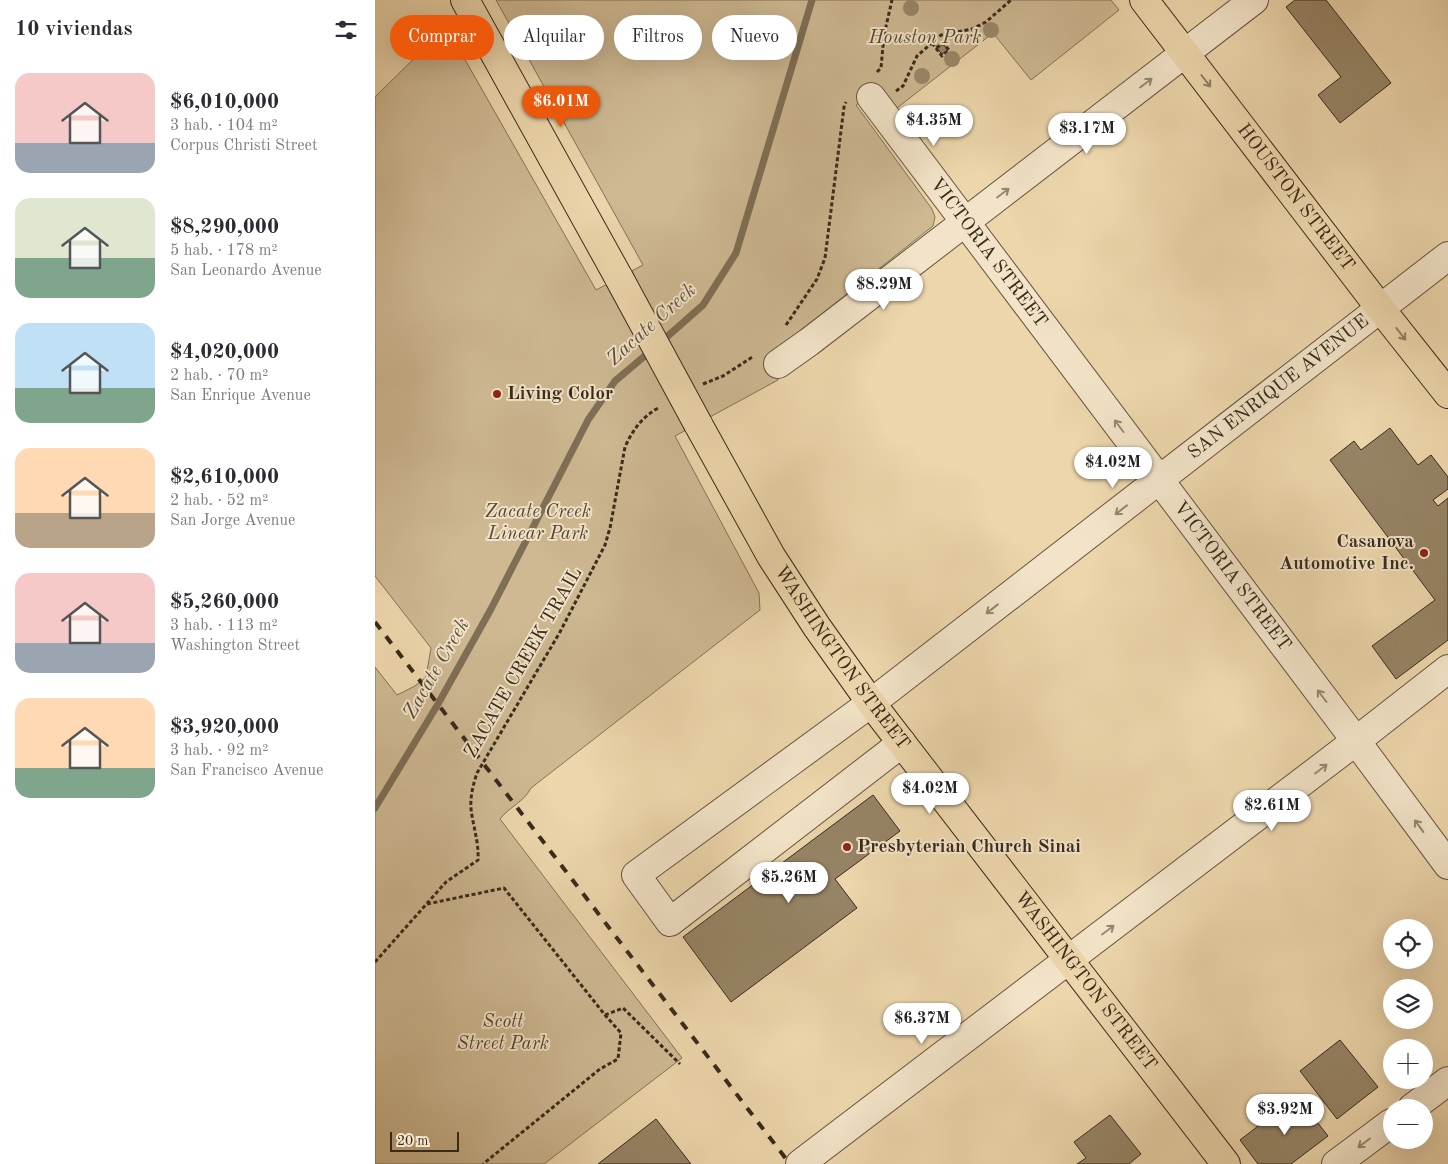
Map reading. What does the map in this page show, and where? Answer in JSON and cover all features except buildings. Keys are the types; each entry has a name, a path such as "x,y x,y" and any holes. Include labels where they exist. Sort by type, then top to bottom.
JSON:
{"main road":[{"name":"WASHINGTON STREET","path":"465,0 771,556 817,627 871,703 1226,1164"},
{"name":"HOUSTON STREET","path":"1144,0 1448,394"}],"street":[{"path":"769,358 809,342 1254,0"},
{"name":"VICTORIA STREET","path":"871,92 965,222 1357,741 1448,865"},
{"name":"SAN ENRIQUE AVENUE","path":"902,743 670,922 636,875 871,703 1448,256"},
{"path":"800,1164 1357,741 1448,669"},
{"path":"1424,1099 1448,1081"},
{"path":"1336,1164 1383,1129"}],"path":[{"path":"871,92 881,68 884,35 892,0"},
{"path":"783,328 804,301 817,280 825,258 844,107 871,92 903,86 917,56 941,35 972,29 986,22 1011,0"},
{"path":"932,43 936,48"},
{"path":"701,386 747,362 769,358"},
{"name":"ZACATE CREEK TRAIL","path":"375,962 447,882 477,860 479,849 471,808 472,790 477,773 560,632 605,545 625,447 629,438 649,413 666,404"},
{"path":"427,904 504,888 621,1033 618,1059 600,1069 483,1164"},
{"path":"605,1015 623,1008 680,1064"}],"green space":[{"name":"Zacate Creek Linear Park","path":"496,0 1111,0 1119,10 1031,80 993,33 897,108 880,86 856,105 932,209 935,217 933,226 767,357 778,380 675,436 759,593 760,610 531,788 500,819 682,1058 544,1164 375,1164 375,667 397,695 415,686 426,677 431,648 375,576 375,97 413,60 465,60 596,290 643,265 529,60 604,60 604,15 504,15"}],"waterway":[{"name":"Zacate Creek","path":"661,342 703,305 736,253 812,0"},
{"name":"Zacate Creek","path":"375,808 438,704 491,609 588,420 615,381 653,349"}],"railway":[{"path":"375,622 790,1164"}],"place":[{"name":"Living Color","path":"497,394"},
{"name":"Casanova Automotive Inc.","path":"1424,553"},
{"name":"Presbyterian Church Sinai","path":"847,847"}],"park label":[{"name":"Houston Park","path":"925,38"},
{"name":"Scott Street Park","path":"503,1033"}]}
